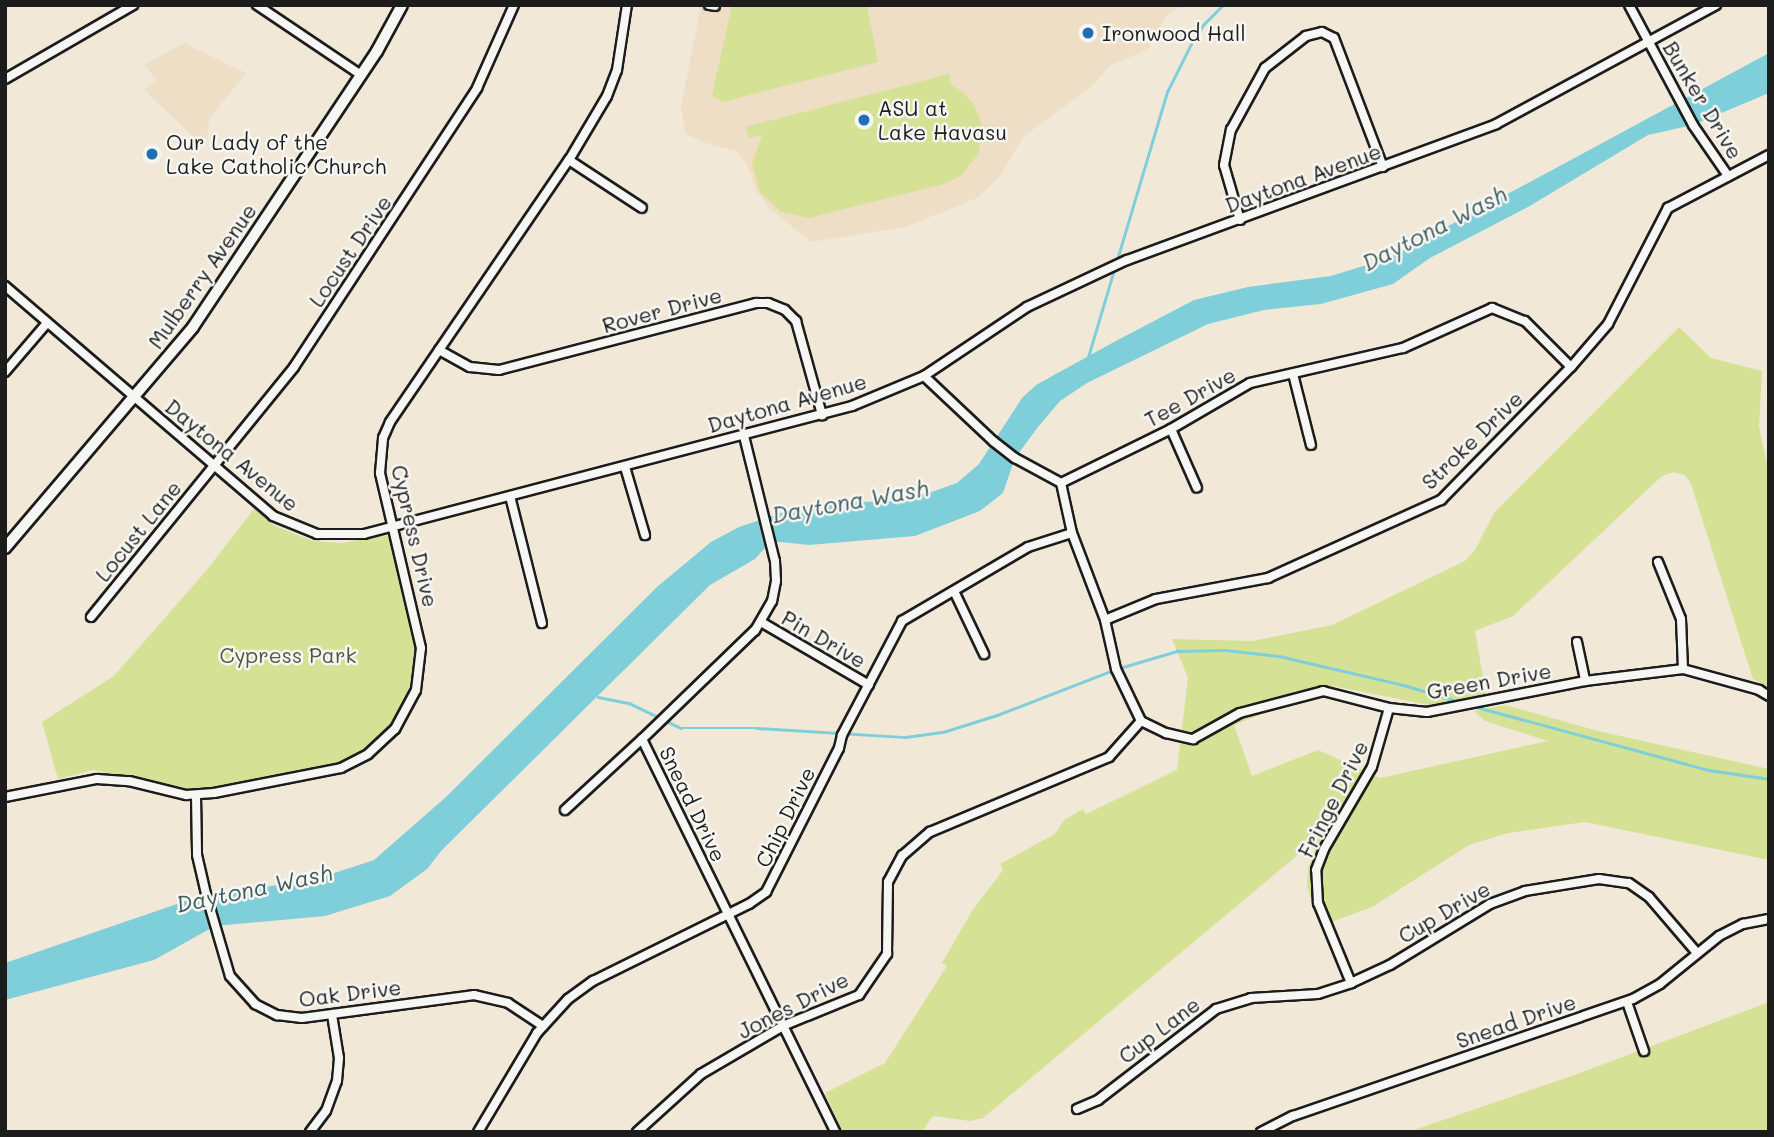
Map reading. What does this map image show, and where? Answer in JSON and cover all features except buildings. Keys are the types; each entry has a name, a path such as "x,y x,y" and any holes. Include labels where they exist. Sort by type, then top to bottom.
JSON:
{"street":[{"path":"5,79 132,5"},
{"path":"257,5 361,75"},
{"name":"Mulberry Avenue","path":"5,548 193,327 361,75 402,5"},
{"name":"Locust Drive","path":"213,467 294,367 464,110 488,70 514,5"},
{"name":"Cypress Drive","path":"5,797 97,779 118,779 196,795 341,768 373,750 399,724 417,685 421,648 379,467 381,444 390,422 569,160 615,78 627,5"},
{"name":"Bunker Drive","path":"1629,5 1693,125 1728,176"},
{"name":"Daytona Avenue","path":"5,286 266,511 299,529 345,536 393,526 822,415 924,376 1027,307 1127,260 1496,124 1717,5"},
{"path":"1240,220 1224,165 1231,130 1265,68 1306,36 1322,32 1334,38 1382,167"},
{"name":"Stroke Drive","path":"1105,620 1156,599 1268,578 1441,500 1571,367 1608,324 1668,208 1769,155"},
{"path":"569,160 642,208"},
{"name":"Rover Drive","path":"439,350 470,367 499,370 753,304 771,303 785,310 797,324 822,415"},
{"name":"Tee Drive","path":"1061,484 1171,429 1250,383 1403,348 1492,308 1525,321 1571,367"},
{"path":"5,372 47,323"},
{"path":"1293,374 1311,445"},
{"path":"924,376 993,441 1015,458 1061,484 1072,533 1105,620 1116,669 1141,721"},
{"path":"1171,429 1197,488"},
{"name":"Snead Drive","path":"744,436 776,568 774,595 761,622 642,739 785,1025 835,1132"},
{"name":"Locust Lane","path":"91,617 213,467"},
{"path":"625,467 645,535"},
{"path":"510,496 542,623"},
{"name":"Chip Drive","path":"478,1132 543,1026 568,999 593,981 757,900 771,885 839,748 842,734 902,621 1028,547 1072,533"},
{"path":"1658,562 1681,619 1683,669"},
{"path":"954,591 984,654"},
{"name":"Pin Drive","path":"761,622 869,685"},
{"path":"1577,642 1584,681"},
{"name":"Green Drive","path":"1141,721 1166,733 1193,739 1240,713 1323,691 1389,708 1427,712 1456,709 1584,681 1683,669 1759,690 1769,696"},
{"name":"Fringe Drive","path":"1351,983 1318,903 1315,876 1321,854 1372,767 1389,708"},
{"name":"Jones Drive","path":"637,1132 701,1074 785,1025 859,995 887,954 888,882 902,856 930,832 1109,757 1141,721"},
{"path":"565,810 642,739"},
{"name":"Oak Drive","path":"196,795 195,837 199,870 233,981 250,1000 271,1013 296,1018 474,995 508,1003 543,1026"},
{"name":"Cup Drive","path":"1351,983 1390,965 1507,896 1599,879 1619,880 1642,891 1697,953"},
{"name":"Snead Drive","path":"1261,1132 1293,1115 1627,1002 1660,984 1727,931 1769,919"},
{"name":"Cup Lane","path":"1077,1109 1098,1100 1216,1009 1251,998 1318,994 1351,983"},
{"path":"1627,1002 1644,1051"},
{"path":"310,1132 326,1111 337,1081 339,1058 332,1015"}],"shaded area":[{"name":"ASU at Lake Havasu","path":"701,5 1181,5 1165,18 1148,49 1110,66 1092,86 1023,137 1001,175 977,198 905,227 811,242 769,208 756,190 747,164 736,151 702,142 685,133 681,107"},
{"path":"184,43 246,73 210,118 207,137 197,140 144,90 157,80 144,65"}],"green space":[{"path":"732,5 867,5 878,62 722,102 712,96"},
{"path":"949,74 951,85 963,92 975,106 982,125 979,153 961,176 944,184 809,218 781,212 760,192 752,164 762,135 749,138 746,127"},
{"path":"1679,327 1711,358 1762,371 1759,427 1769,473 1769,687 1753,679 1691,484 1685,475 1673,472 1662,476 1513,616 1475,631 1486,695 1450,704 1429,705 1333,686 1234,725 1252,776 1318,750 1380,778 1548,741 1485,721 1474,711 1505,705 1598,731 1769,769 1769,860 1585,822 1508,833 1469,845 1372,907 1320,926 1307,886 1308,868 1316,846 1312,843 983,1118 970,1121 933,1116 922,1132 843,1132 825,1093 885,1063 947,966 942,963 972,911 1003,870 1000,864 1055,834 1064,820 1083,809 1086,814 1177,770 1188,678 1172,639 1252,641 1332,625 1465,561 1475,550 1494,513"},
{"name":"Cypress Park","path":"254,509 275,526 313,541 342,543 383,535 391,538 418,654 415,674 392,727 371,747 334,764 210,790 179,788 94,770 58,779 42,722 114,676 206,571"},
{"path":"1769,1002 1769,1132 1408,1132 1569,1077"}],"water":[{"name":"Daytona Wash","path":"1769,53 1769,93 1693,125 1648,135 1528,207 1430,258 1393,284 1321,304 1264,310 1208,324 1087,383 1060,401 1038,427 1015,458 1003,493 980,511 915,536 809,545 771,541 755,559 710,585 442,850 427,869 390,896 325,916 215,926 154,960 5,1000 5,963 206,894 310,881 374,860 446,797 657,587 711,542 739,527 790,510 828,503 893,501 926,494 957,483 979,464 1022,398 1036,385 1114,342 1194,300 1248,287 1331,276 1389,258"}],"waterway":[{"path":"1088,357 1167,92 1192,42 1203,25 1223,5"},
{"path":"598,697 629,703 681,728 757,728 906,737 943,732 997,715 1116,669 1177,651 1225,650 1279,656 1404,685 1460,702"},
{"path":"1473,706 1709,770 1769,779"}],"place":[{"name":"Ironwood Hall","path":"1088,33"},
{"name":"ASU at Lake Havasu","path":"864,120"},
{"name":"Our Lady of the Lake Catholic Church","path":"152,154"}]}
